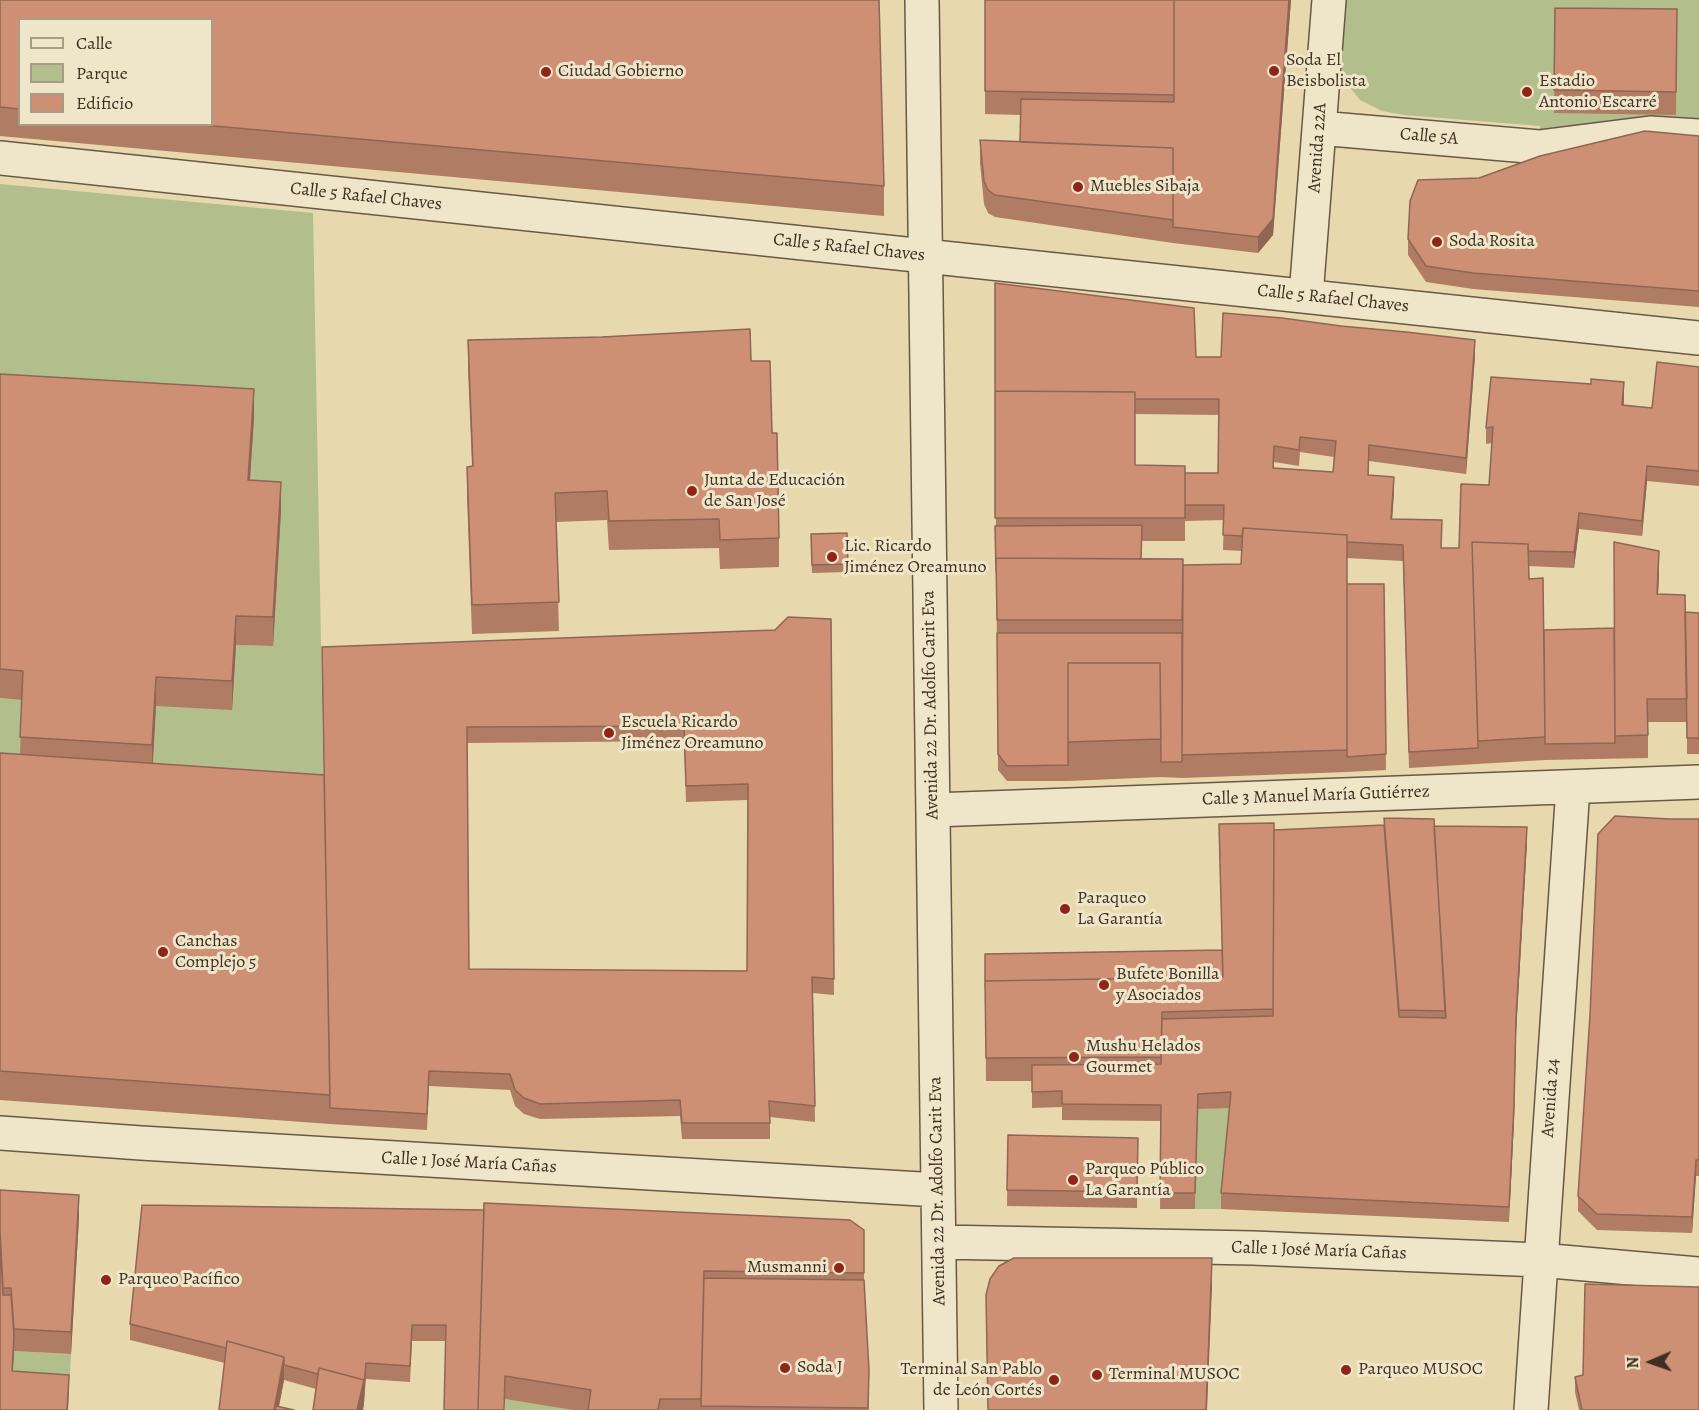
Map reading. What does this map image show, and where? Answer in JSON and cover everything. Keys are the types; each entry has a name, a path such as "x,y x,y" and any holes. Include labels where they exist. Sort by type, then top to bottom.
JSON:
{"street":[{"name":"Avenida 22 Dr. Adolfo Carit Eva","path":"922,0 940,1410"},
{"name":"Avenida 22A","path":"1306,296 1329,0"},
{"name":"Calle 5A","path":"1319,128 1539,147 1650,133 1699,136"},
{"name":"Calle 5 Rafael Chaves","path":"0,158 1699,338"},
{"name":"Calle 3 Manuel María Gutiérrez","path":"933,810 1699,782"},
{"name":"Avenida 24","path":"1532,1410 1540,1260 1573,787"},
{"name":"Calle 1 José María Cañas","path":"0,1133 938,1190"},
{"name":"Calle 1 José María Cañas","path":"939,1242 1253,1248 1540,1260 1699,1274"}],"green space":[{"name":"Estadio Antonio Escarré","path":"1344,0 1699,0 1699,151 1539,147 1540,126 1404,115 1382,111 1360,100 1348,85 1342,70"},
{"path":"0,184 313,213 324,805 0,782 0,698 23,700 152,774 156,706 236,645 273,646 248,509 254,419 0,403"},
{"path":"1231,1107 1221,1209 1195,1209 1198,1109"},
{"path":"14,1351 71,1354 69,1391 12,1386"},
{"path":"505,1399 533,1403 574,1410 505,1410"}],"building":[{"name":"Ciudad Gobierno","path":"0,0 879,0 884,186 213,126 213,18 18,18 18,109 0,107"},
{"path":"985,0 1174,0 1174,95 985,91"},
{"path":"1174,0 1289,0 1273,219 1258,237 1173,227 1173,148 1020,142 1021,99 1174,102"},
{"path":"1555,8 1677,9 1676,92 1554,90"},
{"path":"1645,131 1699,136 1699,291 1473,273 1426,266 1408,239 1410,201 1418,180 1479,178 1540,156"},
{"name":"Muebles Sibaja","path":"980,140 1173,148 1173,220 995,195 988,190 984,181"},
{"path":"995,283 1194,308 1196,357 1221,357 1223,313 1475,340 1466,458 1369,445 1368,475 1394,477 1391,519 1442,520 1441,548 1459,548 1461,484 1489,485 1493,427 1486,428 1491,377 1591,384 1591,379 1624,382 1622,405 1652,408 1657,362 1699,367 1699,471 1647,466 1642,521 1579,513 1574,552 1528,551 1528,544 1472,542 1478,748 1409,752 1403,545 1347,542 1347,535 1243,528 1242,536 1223,535 1224,505 1185,505 1185,473 1218,473 1219,399 1135,399 1135,392 995,391","holes":["1300,437 1336,441 1333,472 1273,468 1274,446 1299,450"]},
{"path":"750,329 751,361 770,361 772,433 777,433 779,538 720,540 719,519 609,521 607,491 555,493 559,602 472,605 467,467 473,466 468,340 602,337"},
{"path":"0,374 254,389 248,480 281,482 273,617 236,616 232,681 156,677 152,745 20,737 23,671 0,669"},
{"path":"995,391 1135,392 1135,465 1185,466 1185,518 995,518"},
{"path":"1142,525 1141,559 996,558 996,572 995,526"},
{"path":"1243,528 1347,535 1347,750 1182,755 1183,565 1241,564"},
{"path":"847,533 848,564 812,565 811,534"},
{"path":"1472,542 1528,544 1529,579 1543,578 1545,737 1478,741"},
{"path":"1614,542 1659,551 1657,594 1685,595 1687,699 1647,699 1648,735 1615,736"},
{"path":"996,558 1183,559 1182,620 997,620"},
{"path":"1347,584 1384,584 1386,754 1347,757"},
{"path":"1685,612 1699,613 1699,738 1687,738"},
{"path":"788,617 831,619 834,979 812,977 815,1106 769,1101 770,1123 682,1123 680,1100 540,1104 524,1098 515,1090 510,1074 429,1071 427,1114 330,1108 322,647 775,630","holes":["684,726 686,786 748,784 747,971 469,969 467,727"]},
{"path":"1614,628 1615,743 1545,744 1544,630"},
{"path":"997,633 1182,633 1182,762 1161,762 1160,663 1068,663 1068,765 1007,766 998,754"},
{"path":"1068,663 1160,663 1161,739 1068,742"},
{"name":"Canchas Complejo 5","path":"0,753 324,775 330,1095 0,1071"},
{"path":"1615,816 1699,819 1699,1160 1696,1160 1692,1217 1597,1214 1578,1196 1590,1015 1598,834"},
{"path":"1384,818 1434,819 1445,1011 1399,1010"},
{"path":"1274,823 1273,1009 1162,1012 1161,1057 986,1058 985,981 1223,977 1219,824"},
{"path":"1384,825 1399,1017 1446,1018 1434,826 1527,827 1516,1017 1509,1207 1221,1193 1231,1092 1198,1094 1195,1193 1160,1193 1161,1105 1062,1104 1062,1091 1032,1092 1032,1065 1161,1064 1162,1019 1273,1016 1274,830"},
{"path":"1222,950 1223,977 985,981 985,954"},
{"name":"Parqueo Público La Garantía","path":"1008,1135 1138,1138 1137,1192 1007,1190"},
{"path":"0,1190 79,1195 71,1332 14,1329 11,1288 3,1288"},
{"path":"484,1203 850,1220 864,1230 864,1273 704,1271 701,1399 660,1399 658,1410 588,1410 591,1390 505,1376 504,1410 478,1410"},
{"path":"142,1205 484,1210 478,1410 444,1410 446,1325 412,1325 410,1366 366,1363 364,1387 364,1380 319,1368 318,1374 284,1365 284,1357 227,1341 226,1348 130,1324"},
{"path":"0,1238 3,1295 11,1295 14,1336 12,1371 69,1375 67,1410 0,1410"},
{"name":"Terminal MUSOC","path":"1014,1258 1212,1258 1206,1410 988,1410 986,1295 990,1279 999,1266"},
{"path":"704,1278 864,1280 869,1370 868,1408 701,1406"},
{"path":"1585,1284 1699,1287 1699,1410 1582,1410 1575,1377 1583,1375"},
{"path":"227,1341 284,1357 274,1410 219,1410"},
{"path":"319,1368 364,1380 357,1410 313,1410"},
{"path":"276,1406 294,1410 275,1410"}],"place":[{"name":"Soda El Beisbolista","path":"1274,71"},
{"name":"Ciudad Gobierno","path":"546,72"},
{"name":"Estadio Antonio Escarré","path":"1527,92"},
{"name":"Muebles Sibaja","path":"1078,187"},
{"name":"Soda Rosita","path":"1437,242"},
{"name":"Junta de Educación de San José","path":"692,491"},
{"name":"Lic. Ricardo Jiménez Oreamuno","path":"832,557"},
{"name":"Escuela Ricardo Jiménez Oreamuno","path":"609,733"},
{"name":"Paraqueo La Garantía","path":"1065,909"},
{"name":"Canchas Complejo 5","path":"163,952"},
{"name":"Bufete Bonilla y Asociados","path":"1104,985"},
{"name":"Mushu Helados Gourmet","path":"1074,1057"},
{"name":"Parqueo Público La Garantía","path":"1073,1180"},
{"name":"Musmanni","path":"839,1268"},
{"name":"Parqueo Pacífico","path":"106,1280"},
{"name":"Soda J","path":"785,1368"},
{"name":"Parqueo MUSOC","path":"1346,1370"},
{"name":"Terminal MUSOC","path":"1097,1375"},
{"name":"Terminal San Pablo de León Cortés","path":"1054,1380"}]}
